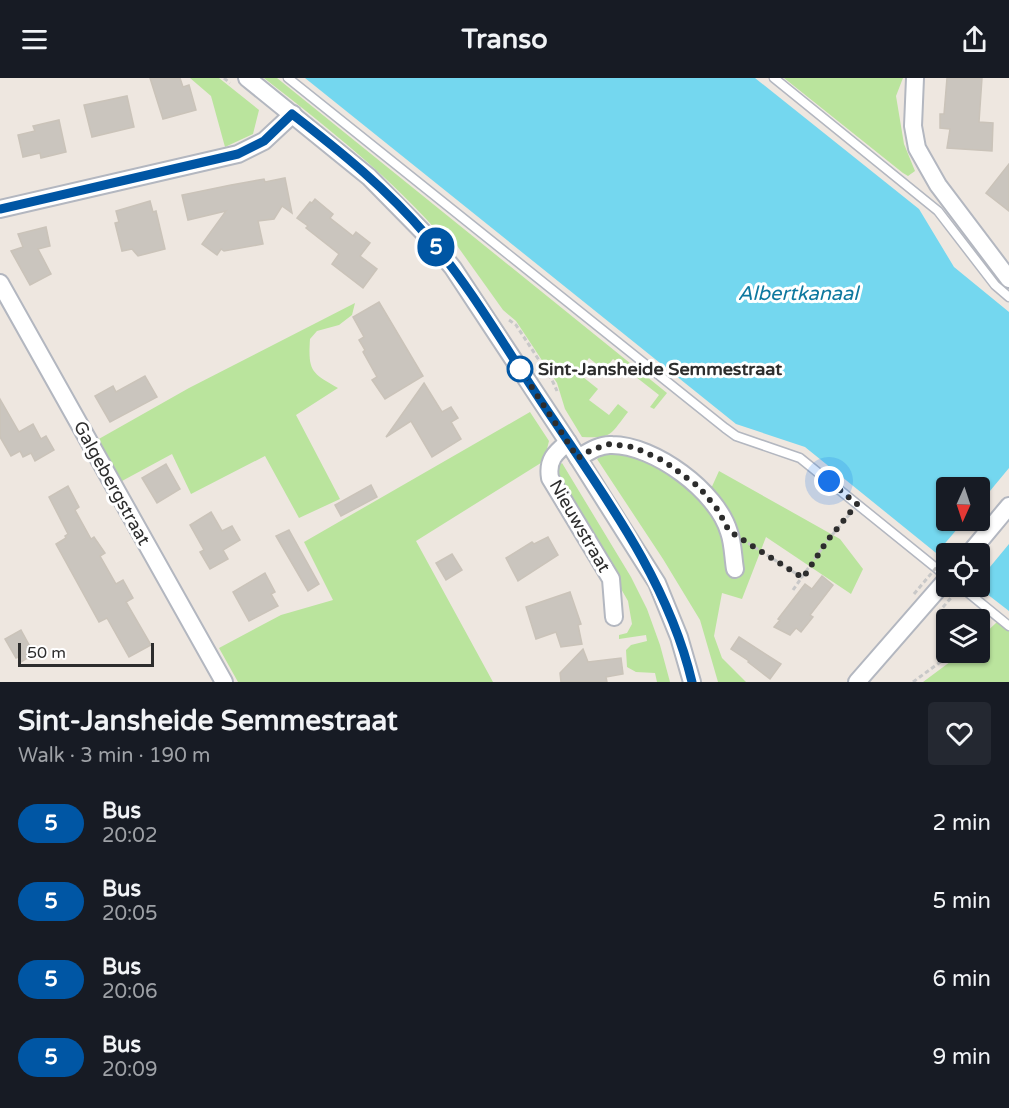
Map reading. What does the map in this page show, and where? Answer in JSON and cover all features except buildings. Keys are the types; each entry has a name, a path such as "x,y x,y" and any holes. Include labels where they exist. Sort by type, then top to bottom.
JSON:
{"street":[{"name":"Nieuwstraat","path":"247,78 369,177 426,235 453,268 568,442 657,583 679,637 692,682"},
{"path":"915,78 913,126 917,148 938,185 1009,279"},
{"path":"0,209 238,154 264,141 292,114"},
{"name":"Galgebergstraat","path":"0,283 224,682"},
{"name":"Nieuwstraat","path":"568,442 553,455 550,462 550,478 611,579 614,616"},
{"path":"578,458 591,450 610,444 633,447 664,461 699,487 718,510 729,531 735,569"},
{"path":"978,543 1009,506"},
{"path":"857,682 936,591"}],"lane":[{"path":"288,78 725,428 736,436 800,458 936,570"},
{"path":"774,78 938,211 996,285 1009,297"},
{"path":"973,597 1009,626"}],"path":[{"path":"794,591 827,541 857,504"},
{"path":"729,531 803,578"},
{"path":"926,604 936,580"},
{"path":"926,604 939,597"},
{"path":"913,682 939,663"}],"green space":[{"path":"190,78 219,78 259,110 253,134 225,147 211,96"},
{"path":"264,78 277,78 667,393 654,409 650,407 659,395 613,359 604,370 589,358 578,373 598,389 589,400 609,415 618,404 628,412 610,434 600,437 582,437 565,409 557,383 516,321 503,310 453,240 446,241 382,175"},
{"path":"784,78 903,78 896,96 904,144 915,171 908,176 903,173"},
{"path":"355,303 352,315 339,325 317,331 310,339 310,358 313,370 322,379 338,388 296,415 340,499 299,518 265,456 191,494 172,454 122,481 97,440 189,388"},
{"path":"530,412 549,441 544,461 416,541 493,682 238,682 219,648 281,615 333,600 304,542"},
{"path":"609,451 636,454 684,482 705,502 719,471 840,539 863,569 851,594 766,537 742,599 722,593 714,636 722,658 746,682 718,682 700,620 597,459"},
{"path":"562,463 631,577 647,609 670,682 657,682 655,673 636,672 627,667 626,650 631,645 647,641 646,635 619,639 619,635 627,633 632,624 628,601 554,472"},
{"path":"997,622 1009,631 1009,682 923,682 949,663 990,663 990,629"}],"water":[{"name":"Albertkanaal","path":"305,78 755,78 919,209 954,267 1009,312 1009,611 990,596 990,543 936,543 936,553 805,447 736,424"}],"pier":[{"path":"1009,468 1009,544 990,567 990,543 945,543 955,531 990,531 990,491"}],"bus line":[{"name":"5","path":"0,209 238,154 274,134 292,114 369,177 426,235 453,268 568,442 657,583 679,637 692,682"}],"place":[{"name":"Sint-Jansheide Semmestraat","path":"520,369"}],"route":[{"path":"520,369 578,458 591,450 610,444 633,447 664,461 699,487 718,510 729,531 803,578 827,541 857,504 829,481"}]}
